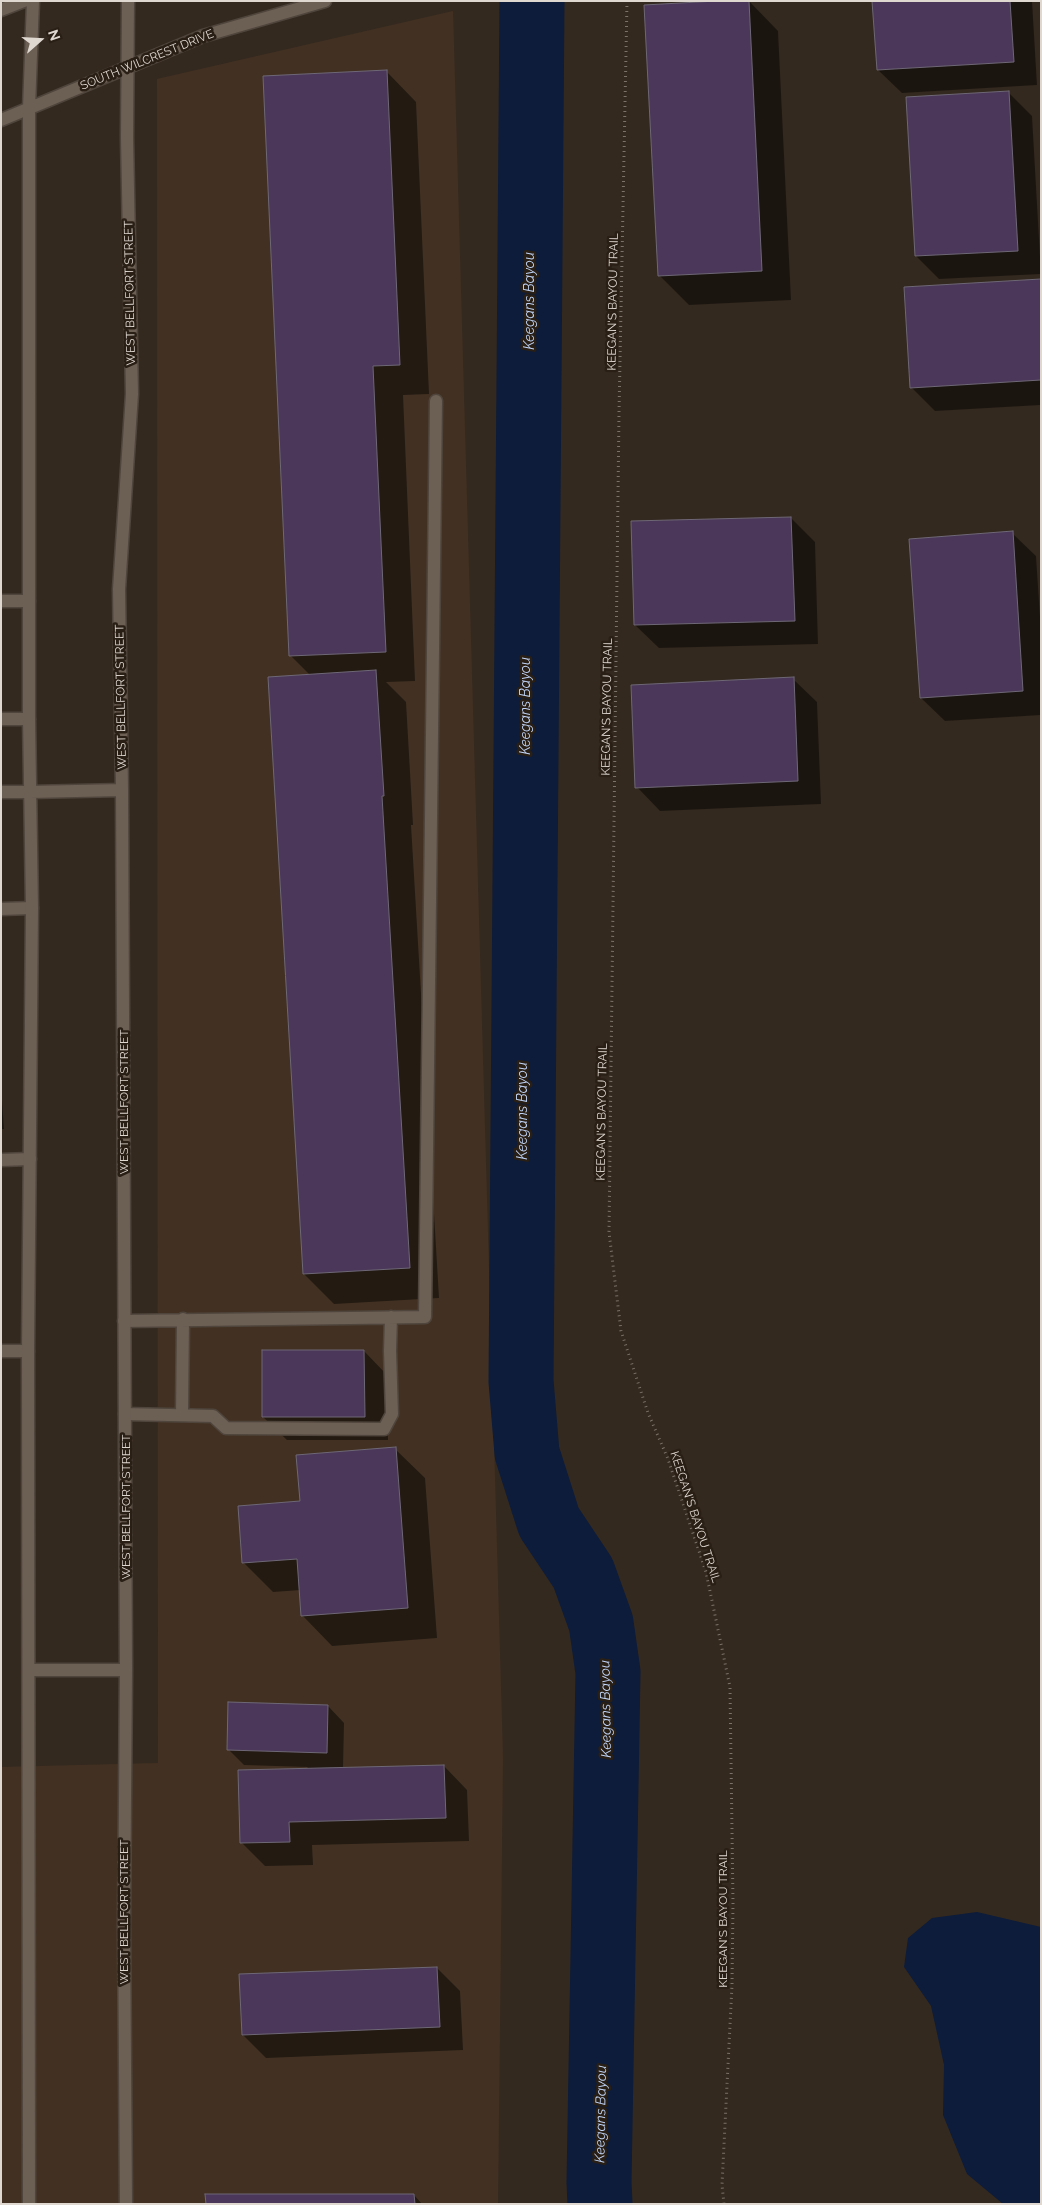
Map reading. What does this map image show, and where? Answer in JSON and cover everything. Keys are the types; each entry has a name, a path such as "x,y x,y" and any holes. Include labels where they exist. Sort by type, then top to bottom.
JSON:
{"main road":[{"path":"1,10 24,1"},
{"path":"29,2204 28,1352 32,908 29,601 29,108 33,1"},
{"name":"WEST BELLFORT STREET","path":"126,2204 124,1925 126,1670 125,1414 122,790 119,589 132,394 127,138 128,1"},
{"name":"SOUTH WILCREST DRIVE","path":"1,120 203,36 325,1"},
{"path":"124,1320 425,1317 436,401"},
{"path":"1,601 29,601"},
{"path":"1,719 30,719"},
{"path":"1,792 122,790"},
{"path":"1,909 32,908"},
{"path":"1,1160 30,1159"},
{"path":"125,1414 213,1416 226,1428 384,1430 392,1414 391,1317"},
{"path":"182,1415 183,1319"},
{"path":"1,1351 28,1352"},
{"path":"29,1670 126,1670"}],"path":[{"name":"KEEGAN'S BAYOU TRAIL","path":"627,1 619,413 610,1232 621,1331 648,1413 668,1459 706,1572 730,1686 733,1903 731,1995 722,2185 724,2204"}],"shaded area":[{"path":"453,11 503,1757 498,2204 1,2204 1,1767 158,1763 157,79"}],"water":[{"path":"977,1912 1041,1927 1041,2204 1003,2204 967,2174 943,2115 944,2065 931,2006 904,1967 908,1938 932,1918"}],"building":[{"path":"749,1 762,271 658,276 644,5"},
{"path":"872,1 1010,1 1014,62 877,70"},
{"path":"387,70 400,365 373,366 386,652 289,656 263,76"},
{"path":"1009,91 1018,251 915,256 906,97"},
{"path":"1041,279 1041,380 910,388 904,287"},
{"path":"791,517 795,621 634,625 631,521"},
{"path":"1013,531 1023,691 920,698 909,539"},
{"path":"376,670 410,1268 303,1274 268,677"},
{"path":"794,677 798,781 635,788 631,685"},
{"path":"262,1350 364,1350 365,1417 262,1417"},
{"path":"396,1447 408,1608 301,1616 297,1559 242,1563 238,1506 300,1501 296,1455"},
{"path":"228,1702 328,1705 327,1753 227,1750"},
{"path":"444,1765 446,1818 289,1822 290,1842 240,1843 238,1770"},
{"path":"437,1967 440,2027 242,2035 239,1974"},
{"path":"205,2194 414,2194 415,2204 206,2204"}],"waterway":[{"name":"Keegans Bayou","path":"532,1 521,1381 527,1453 549,1522 583,1573 601,1623 608,1672 600,2204"}]}
